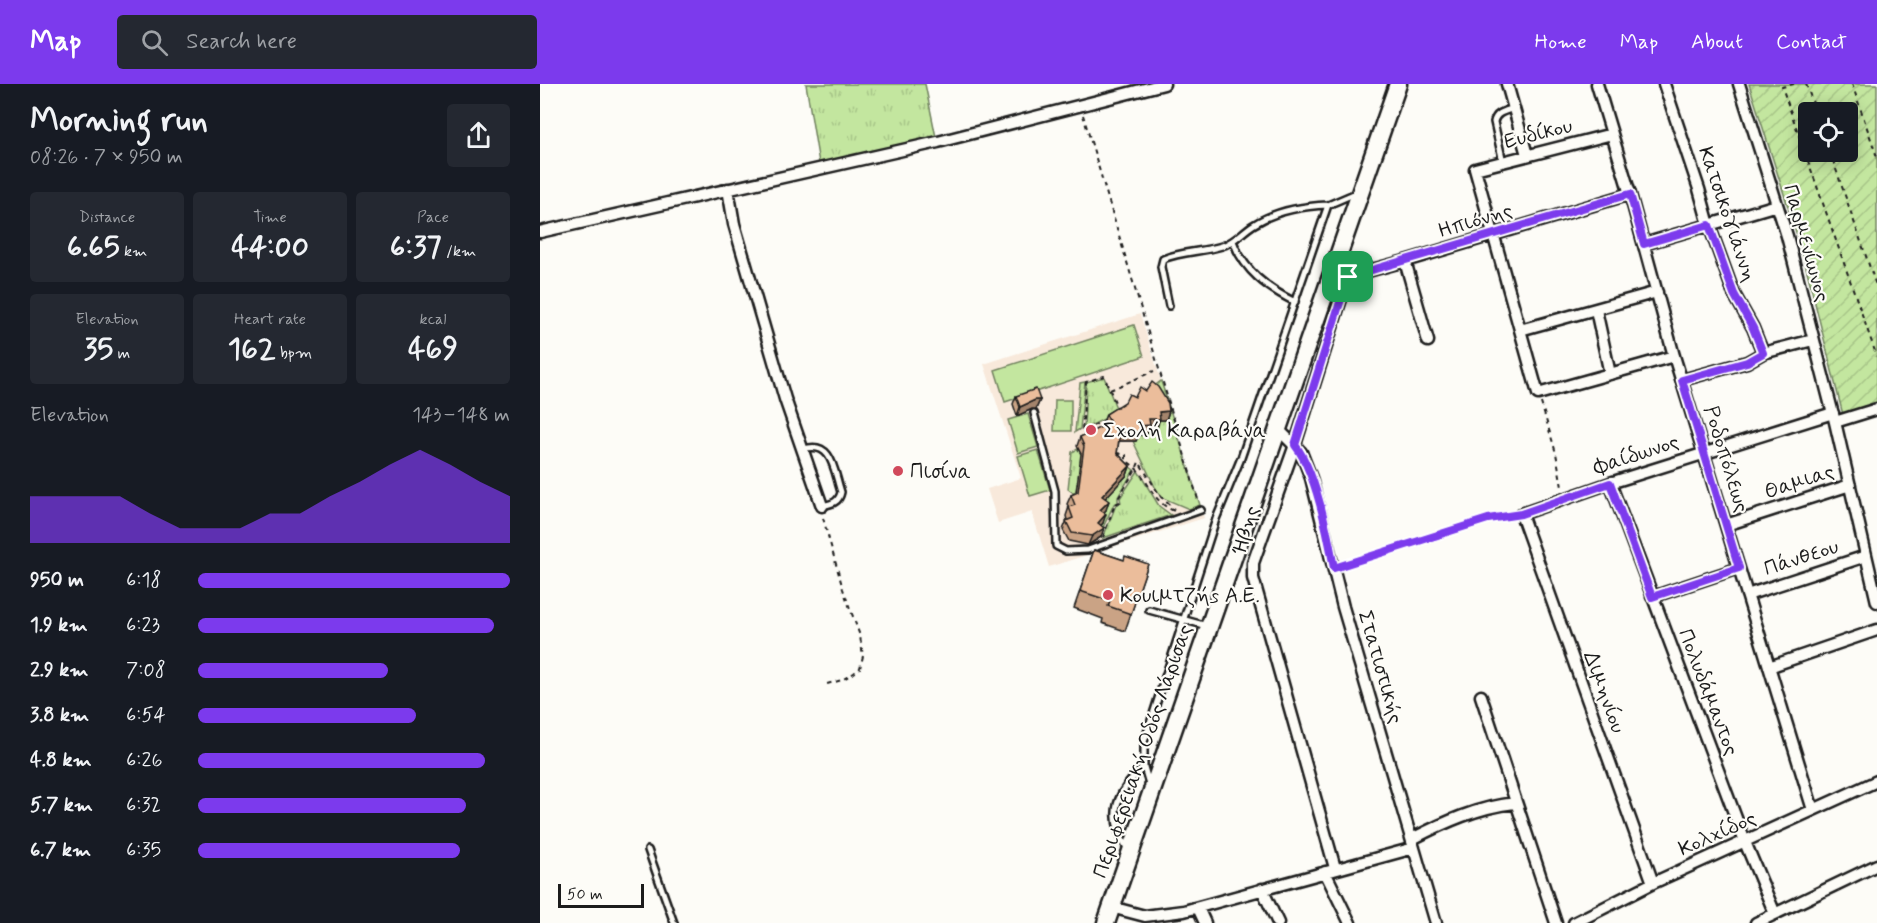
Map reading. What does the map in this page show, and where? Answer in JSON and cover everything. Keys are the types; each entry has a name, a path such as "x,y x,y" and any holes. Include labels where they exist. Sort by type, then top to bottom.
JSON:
{"highway":[{"name":"Περιφερειακή Οδός Λάρισας","path":"1108,915 1398,84"}],"street":[{"path":"540,232 938,142 1164,84"},
{"path":"1507,84 1527,155"},
{"name":"Ροδοπόλεως","path":"1597,84 1674,356 1813,810"},
{"name":"Κατσικογιάννη","path":"1664,84 1709,225 1734,294 1753,328 1763,353"},
{"name":"Παρμενίωνος","path":"1739,84 1777,205 1834,418 1877,602"},
{"name":"Ευδίκου","path":"1493,235 1474,169 1612,134"},
{"path":"728,189 737,235 785,399 822,506"},
{"name":"Ηπιόνης","path":"1330,280 1406,261 1630,194"},
{"path":"1644,244 1777,205"},
{"path":"1493,235 1538,394 1674,356"},
{"path":"1406,261 1428,341"},
{"name":"Ήβης","path":"1348,277 1295,445 1253,563 1253,578 1330,870 1350,923"},
{"path":"1520,330 1657,292"},
{"path":"1596,310 1610,374"},
{"path":"1682,380 1747,362 1763,353 1813,340"},
{"name":"Φαίδωνος","path":"1521,514 1704,453 1834,418 1877,409"},
{"name":"Στατιστικής","path":"1278,429 1301,452 1308,470 1346,618 1436,923"},
{"name":"Πολυδάμαντος","path":"1610,483 1745,842 1775,914"},
{"name":"Θαμιας","path":"1726,525 1850,485"},
{"name":"Διμηνίου","path":"1521,514 1653,883"},
{"name":"Πάνθεου","path":"1747,595 1866,556"},
{"name":"Πάνθεου","path":"1652,597 1739,568"},
{"path":"1769,667 1877,630"},
{"path":"1481,696 1556,923"},
{"name":"Κολχίδος","path":"1574,923 1591,919 1653,883 1877,781"},
{"path":"1108,915 1130,919 1198,908 1330,870 1413,843 1471,812 1496,805 1515,803"},
{"path":"1756,923 1877,864"},
{"path":"1262,889 1278,923"},
{"path":"1198,908 1205,923"}],"lane":[{"path":"1503,162 1494,122 1495,117 1497,114 1514,108"},
{"path":"1168,306 1161,267 1163,259 1215,248 1233,241 1246,229 1277,213 1314,205 1328,205 1361,191"},
{"path":"1151,792 1144,767 1144,742 1216,519 1241,458 1328,205"},
{"path":"1233,241 1238,255 1258,279 1276,293 1295,302"},
{"path":"1034,413 1055,491 1056,546 1066,550 1088,550 1201,510"},
{"path":"804,449 819,448 829,455 841,492 840,498 835,503 822,506"},
{"path":"1149,610 1209,627"},
{"path":"1130,853 1119,835 1115,822 1115,810 1123,788 1144,767"},
{"path":"648,850 674,923"}],"path":[{"path":"1794,84 1782,87 1877,357"},
{"path":"1806,84 1812,102"},
{"path":"1852,84 1877,157"},
{"path":"1080,107 1201,510"},
{"path":"1833,162 1877,288"},
{"path":"1110,390 1154,371"},
{"path":"1107,418 1082,431 1086,382 1104,376 1118,407"},
{"path":"1538,394 1556,453 1562,500"},
{"path":"1099,546 1115,504 1120,502 1119,497 1137,467 1139,462 1161,497 1177,512 1157,500 1137,467 1126,461 1126,455 1116,453"},
{"path":"822,506 823,523 863,650 863,660 859,669 848,678 827,684"},
{"path":"1334,568 1488,519 1521,514"}],"shaded area":[{"name":"Σχολή Καραβάνα","path":"1140,314 1204,518 1049,567 1032,512 998,523 987,489 1021,478 984,364"}],"green space":[{"path":"806,84 925,84 937,142 820,169"},
{"path":"1749,84 1877,84 1877,404 1843,415 1802,251"},
{"path":"1134,325 1144,356 1005,402 995,370"},
{"path":"1104,377 1116,408 1108,417 1084,429 1086,382"},
{"path":"1161,381 1200,505 1189,509 1163,498 1156,489 1133,441 1136,441 1148,391"},
{"path":"1085,382 1080,429 1075,432 1080,383"},
{"path":"1055,400 1071,400 1071,431 1054,431"},
{"path":"1028,414 1038,447 1018,453 1008,420"},
{"path":"1078,449 1083,457 1075,494 1068,489 1072,452"},
{"path":"1038,450 1050,490 1030,496 1018,456"},
{"path":"1121,461 1134,470 1099,536 1095,532 1100,506"},
{"path":"1138,471 1159,506 1171,515 1103,538 1116,505 1121,503 1120,498"}],"building":[{"path":"1152,382 1168,403 1169,411 1159,412 1160,419 1149,419 1150,425 1140,426 1140,432 1120,432 1117,453 1130,466 1102,496 1109,501 1100,510 1106,514 1098,523 1104,528 1092,536 1072,533 1066,521 1073,518 1069,507 1075,505 1071,495 1078,492 1084,446 1080,437 1110,423 1106,414 1125,402 1129,394 1135,397 1140,387 1146,391"},
{"path":"1036,389 1040,400 1020,407 1016,396"},
{"path":"1094,550 1124,560 1125,556 1148,564 1131,614 1108,606 1110,601 1080,591"}],"place":[{"name":"Σχολή Καραβάνα","path":"1091,430"},
{"name":"Πισίνα","path":"898,471"},
{"name":"Κουιμτζήs Α.Ε.","path":"1108,595"}],"route":[{"path":"1630,194 1644,244 1709,225 1734,294 1753,328 1763,353 1747,362 1682,380 1739,568 1652,597 1610,483 1521,514 1488,519 1334,568 1306,462 1295,445 1348,277 1630,194"}]}
